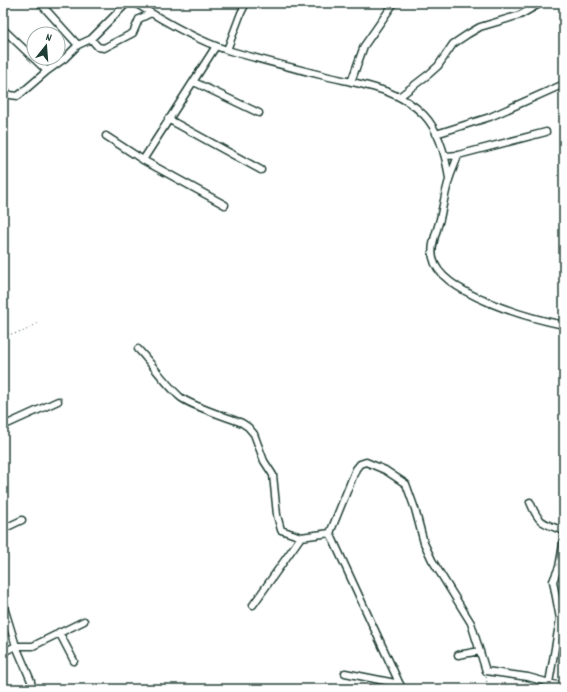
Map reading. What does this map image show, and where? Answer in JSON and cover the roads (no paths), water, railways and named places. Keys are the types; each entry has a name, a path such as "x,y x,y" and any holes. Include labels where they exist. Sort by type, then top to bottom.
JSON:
{"street":[{"path":"40,3 78,45"},
{"path":"3,90 10,95 18,96 47,71 65,58 78,45 90,39 127,3"},
{"path":"135,3 151,13 216,46 370,86 399,97 423,115 432,126 446,156 449,179"},
{"path":"228,50 241,12 246,3"},
{"path":"351,82 364,46 394,3"},
{"path":"399,97 438,66 453,44 468,34 480,27 520,16 541,3"},
{"path":"90,39 98,47 104,48 133,33 140,19 151,13"},
{"path":"3,29 47,71"},
{"path":"143,160 216,46"},
{"path":"194,82 259,113"},
{"path":"436,134 490,117 564,84"},
{"path":"168,119 261,170"},
{"path":"446,156 458,155 546,132"},
{"path":"106,136 143,160 225,205"},
{"path":"458,155 449,179 432,251 436,265 442,274 470,293 505,310 564,325"},
{"path":"138,349 153,364 180,397 190,403 219,413 248,427 256,438 264,461 273,475 275,505 280,528 301,537 330,533"},
{"path":"3,426 58,401"},
{"path":"401,687 330,533 350,481 360,464 366,462 385,470 406,484 415,509 424,543 432,560 471,623 486,671 528,677 564,687"},
{"path":"530,502 537,518 545,524 564,531"},
{"path":"3,529 22,520"},
{"path":"253,605 301,537"},
{"path":"549,683 560,620 553,581 562,568 564,539"},
{"path":"3,604 16,646 30,681 31,689"},
{"path":"3,652 16,646 33,646 58,632 84,621"},
{"path":"58,632 74,661"},
{"path":"458,655 480,651"},
{"path":"345,673 401,687"}]}
